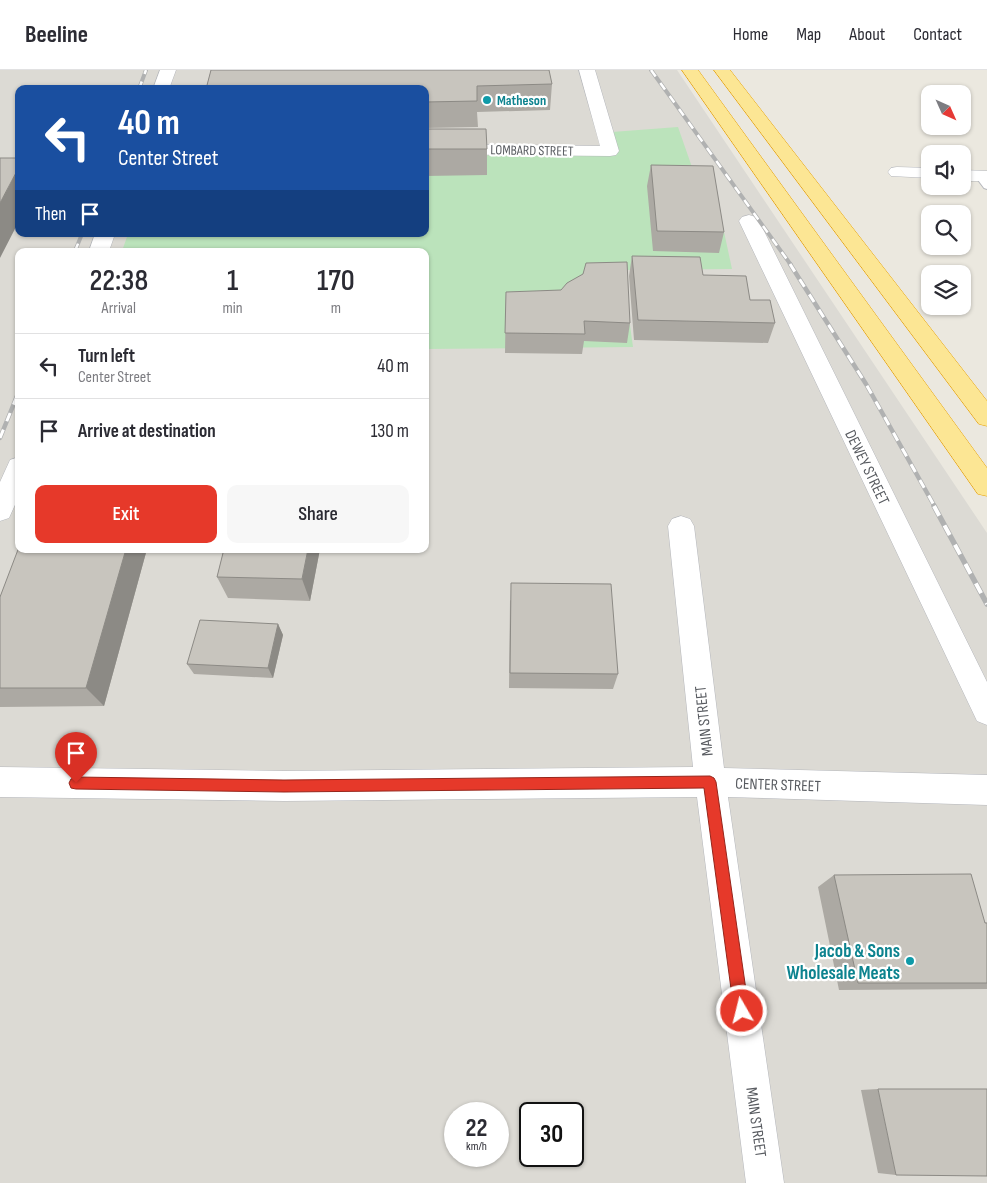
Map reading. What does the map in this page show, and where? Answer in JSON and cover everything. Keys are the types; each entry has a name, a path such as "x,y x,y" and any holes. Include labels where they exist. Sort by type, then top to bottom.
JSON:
{"highway":[{"path":"690,70 987,487"},
{"path":"722,70 987,418"}],"street":[{"path":"162,85 168,70"},
{"name":"LOMBARD STREET","path":"429,149 610,151 587,70"},
{"path":"897,172 921,173"},
{"name":"DEWEY STREET","path":"749,221 987,712"},
{"path":"0,511 15,475"},
{"name":"MAIN STREET","path":"681,526 710,782 765,1183"},
{"name":"CENTER STREET","path":"0,782 284,786 710,782 987,790"}],"shaded area":[{"path":"0,70 677,70 987,533 987,1183 0,1183"}],"green space":[{"path":"678,127 693,170 714,185 732,269 625,270 624,282 633,347 429,349 429,248 123,248 127,237 429,237 429,156 617,154 612,132"}],"building":[{"path":"211,70 549,70 552,84 477,86 477,101 429,102 429,85 207,85"},
{"path":"429,129 486,129 487,149 429,149"},
{"path":"0,158 15,158 15,175 0,203"},
{"path":"651,165 713,166 724,232 657,231"},
{"path":"632,256 700,257 703,275 746,276 750,300 770,300 775,323 638,320"},
{"path":"627,262 630,323 584,321 585,334 505,333 506,292 561,290 567,283 583,274 586,263"},
{"path":"17,553 125,553 86,688 0,688 0,597"},
{"path":"223,553 307,553 302,579 217,577"},
{"path":"511,583 611,584 618,674 510,673"},
{"path":"200,620 278,624 268,668 187,664"},
{"name":"Jacob & Sons Wholesale Meats","path":"971,874 985,923 987,923 987,983 858,983 834,875"},
{"path":"878,1089 987,1089 987,1176 896,1175"}],"railway":[{"path":"140,85 146,70"},
{"path":"651,70 791,265"},
{"path":"76,248 81,237"},
{"path":"790,264 866,384 935,507"},
{"path":"0,438 15,401"},
{"path":"934,506 987,604"}],"place":[{"name":"Matheson","path":"487,100"},
{"name":"Jacob & Sons Wholesale Meats","path":"910,961"}],"route":[{"path":"76,783 284,786 710,782 742,1011"}]}
